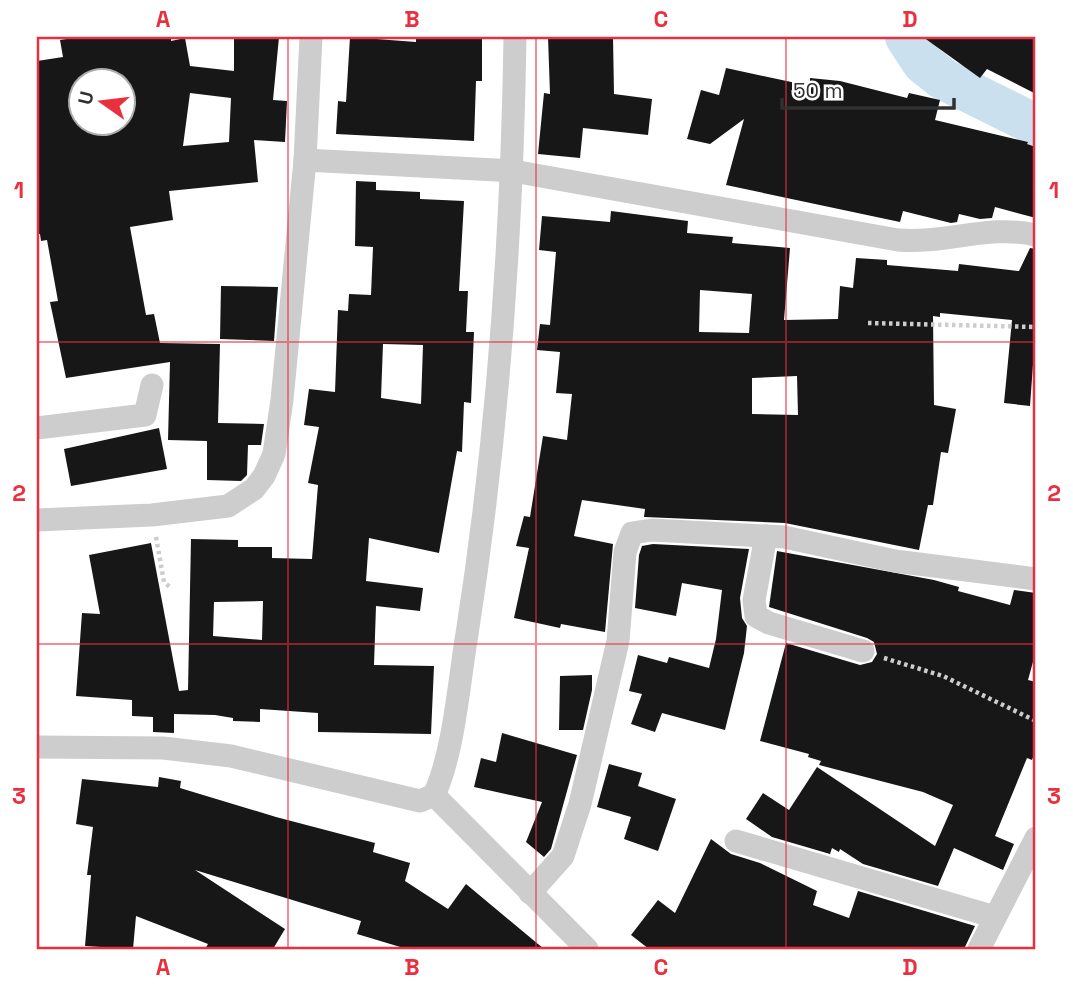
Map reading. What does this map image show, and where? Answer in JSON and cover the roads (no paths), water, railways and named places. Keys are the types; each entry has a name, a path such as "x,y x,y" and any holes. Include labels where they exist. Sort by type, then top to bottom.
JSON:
{"street":[{"path":"37,520 152,515 228,506 254,489 264,476 274,454 291,319 305,160 311,37"},
{"path":"434,795 455,706 495,423 513,171 515,37"},
{"path":"305,160 513,171 898,240 936,242 987,230 1013,230 1036,235"},
{"path":"37,428 145,415 152,385"},
{"path":"530,893 563,856 587,778 620,630 623,572 630,535 652,530 766,536 918,565 1036,579"},
{"path":"766,536 754,600 756,616 769,623 863,651"},
{"path":"37,747 163,748 231,756 420,801 434,795"},
{"path":"434,795 587,949"},
{"path":"979,949 1036,838"},
{"path":"736,841 995,916"}],"waterway":[{"path":"906,37 923,63 943,79 1036,125"}]}
